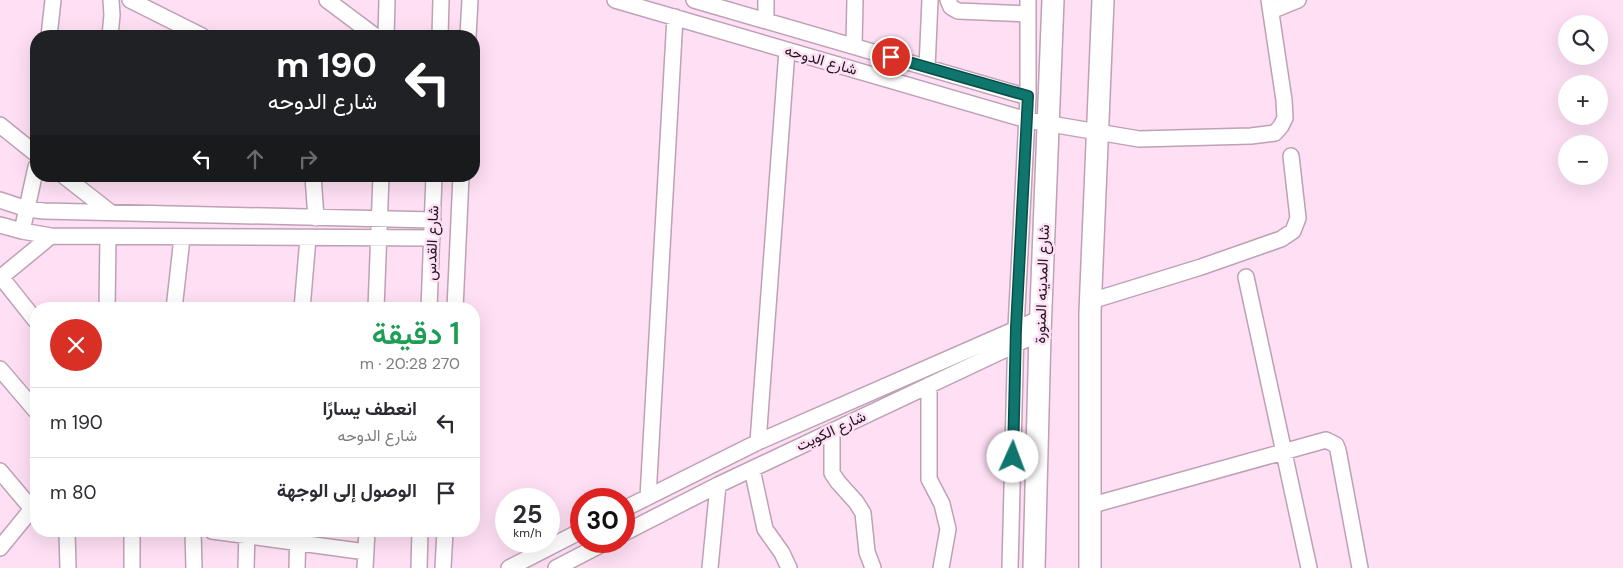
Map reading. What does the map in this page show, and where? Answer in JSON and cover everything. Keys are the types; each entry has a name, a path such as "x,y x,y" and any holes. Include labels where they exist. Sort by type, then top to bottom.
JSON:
{"main road":[{"name":"شارع المدينه المنورة","path":"1034,568 1040,325 1053,0"},
{"path":"1090,568 1090,301 1103,0"}],"street":[{"path":"50,30 53,0"},
{"path":"111,0 111,30"},
{"path":"130,0 190,30"},
{"path":"327,0 367,30"},
{"path":"386,30 387,0"},
{"path":"440,0 440,30"},
{"path":"468,30 470,0"},
{"name":"شارع الدوحه","path":"615,0 1027,120 1131,138 1161,139 1251,136 1275,133 1281,126 1284,118 1284,100 1270,6"},
{"name":"شارع الدوحه","path":"694,0 733,7 766,21 1028,96"},
{"path":"766,0 766,21"},
{"path":"854,46 855,0"},
{"path":"928,68 930,0"},
{"path":"948,0 951,7 958,11 1028,7 1028,96 1016,328 1010,568"},
{"path":"1270,6 1298,0"},
{"path":"722,31 733,7"},
{"path":"648,497 675,17"},
{"path":"758,442 787,50"},
{"path":"0,125 30,149"},
{"path":"1090,301 1201,267 1281,238 1293,231 1298,218 1291,156"},
{"path":"22,231 33,182"},
{"path":"81,182 110,212"},
{"path":"313,182 316,218"},
{"path":"376,302 381,182"},
{"name":"شارع القدس","path":"429,302 434,182"},
{"path":"455,302 461,182"},
{"path":"0,200 28,209 44,211 433,220"},
{"path":"0,225 51,236 432,238"},
{"path":"30,314 0,277 51,236"},
{"path":"107,302 108,237"},
{"path":"175,302 182,238"},
{"path":"303,302 308,238"},
{"path":"1246,277 1309,568"},
{"name":"شارع الكويت","path":"635,504 758,442 1016,328 1040,325"},
{"name":"شارع الكويت","path":"635,527 712,488 1016,344 1040,325"},
{"path":"0,369 30,404"},
{"path":"929,385 930,479 942,504 948,529 941,568"},
{"path":"832,431 832,473 862,513 867,552 873,568"},
{"path":"1089,506 1326,440 1336,444 1360,568"},
{"path":"752,469 765,529 782,553 788,568"},
{"path":"0,471 30,502"},
{"path":"696,472 712,488 710,568"},
{"path":"0,548 30,511"},
{"path":"67,537 68,568"},
{"path":"132,537 132,568"},
{"path":"193,537 194,568"},
{"path":"246,537 246,568"},
{"path":"297,568 298,537 366,552"},
{"path":"365,568 367,537"},
{"path":"419,568 420,537"},
{"path":"443,568 445,537"},
{"path":"509,568 570,537"},
{"path":"557,568 578,563 592,553"}],"route":[{"path":"891,57 1028,96 1016,328 1013,457"}]}
